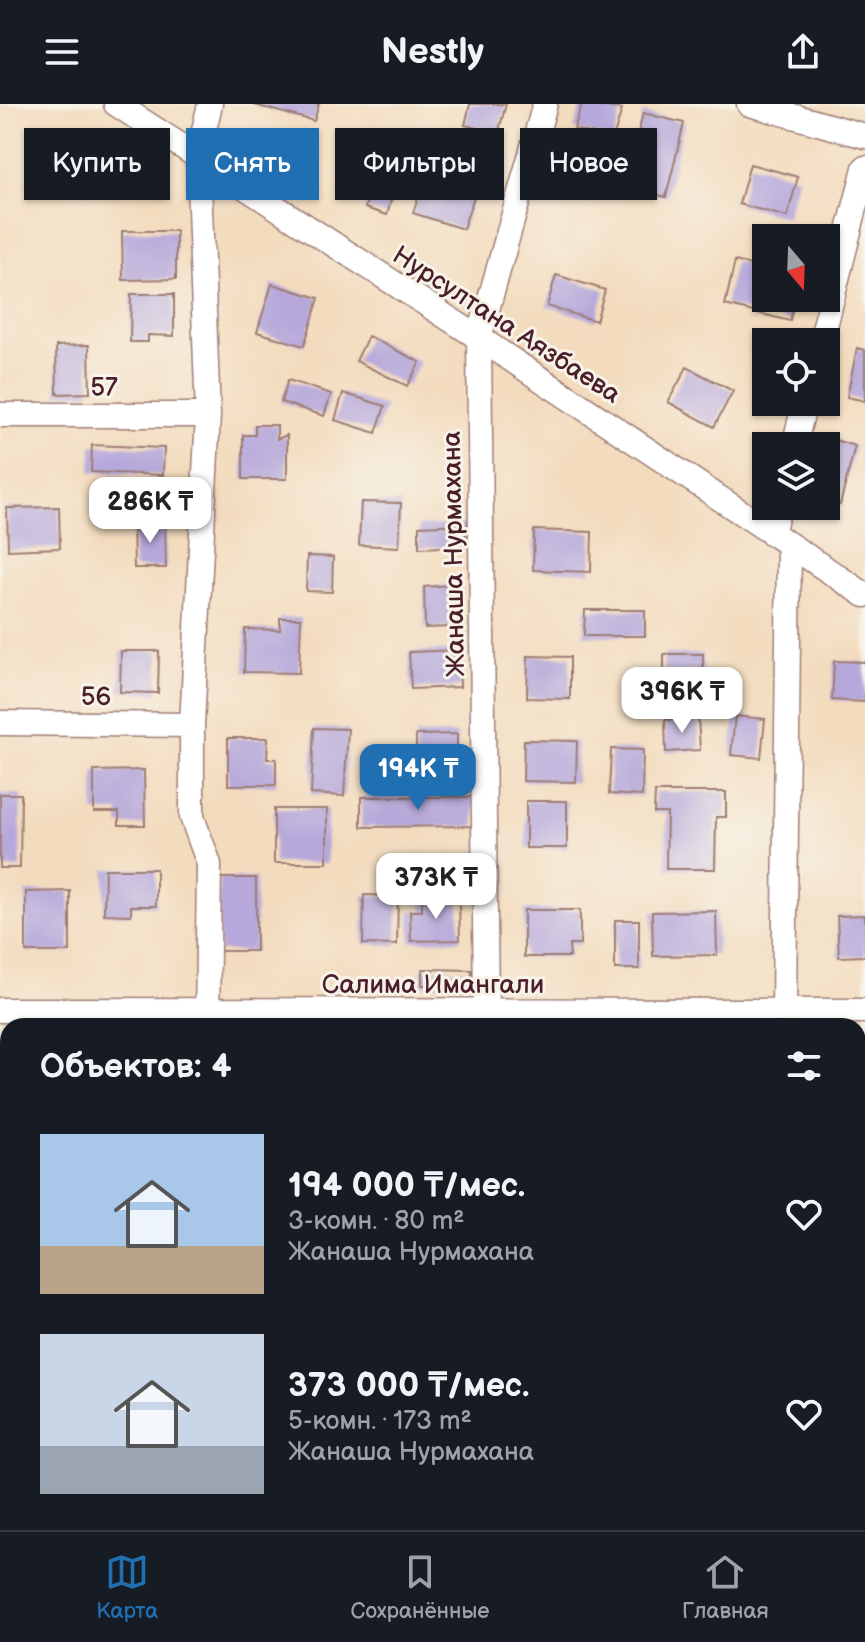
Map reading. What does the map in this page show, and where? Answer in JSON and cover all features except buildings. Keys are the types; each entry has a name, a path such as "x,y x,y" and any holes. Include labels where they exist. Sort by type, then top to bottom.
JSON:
{"street":[{"name":"Нурсултана Аязбаева","path":"116,104 186,149"},
{"path":"205,128 210,104"},
{"name":"Жанаша Нурмахана","path":"486,1012 479,338 545,104"},
{"path":"749,104 865,136"},
{"path":"825,328 865,168"},
{"path":"200,200 208,415 192,725 192,817 209,864 207,1018"},
{"name":"Нурсултана Аязбаева","path":"265,200 479,338 865,595"},
{"name":"57","path":"0,415 208,415"},
{"path":"780,520 784,1009"},
{"name":"56","path":"0,723 192,725"},
{"name":"Салима Имангали","path":"587,1018 784,1009 865,1011"},
{"name":"Салима Имангали","path":"0,1010 184,1018"},
{"name":"Салима Имангали","path":"247,1018 486,1012 554,1018"}]}
